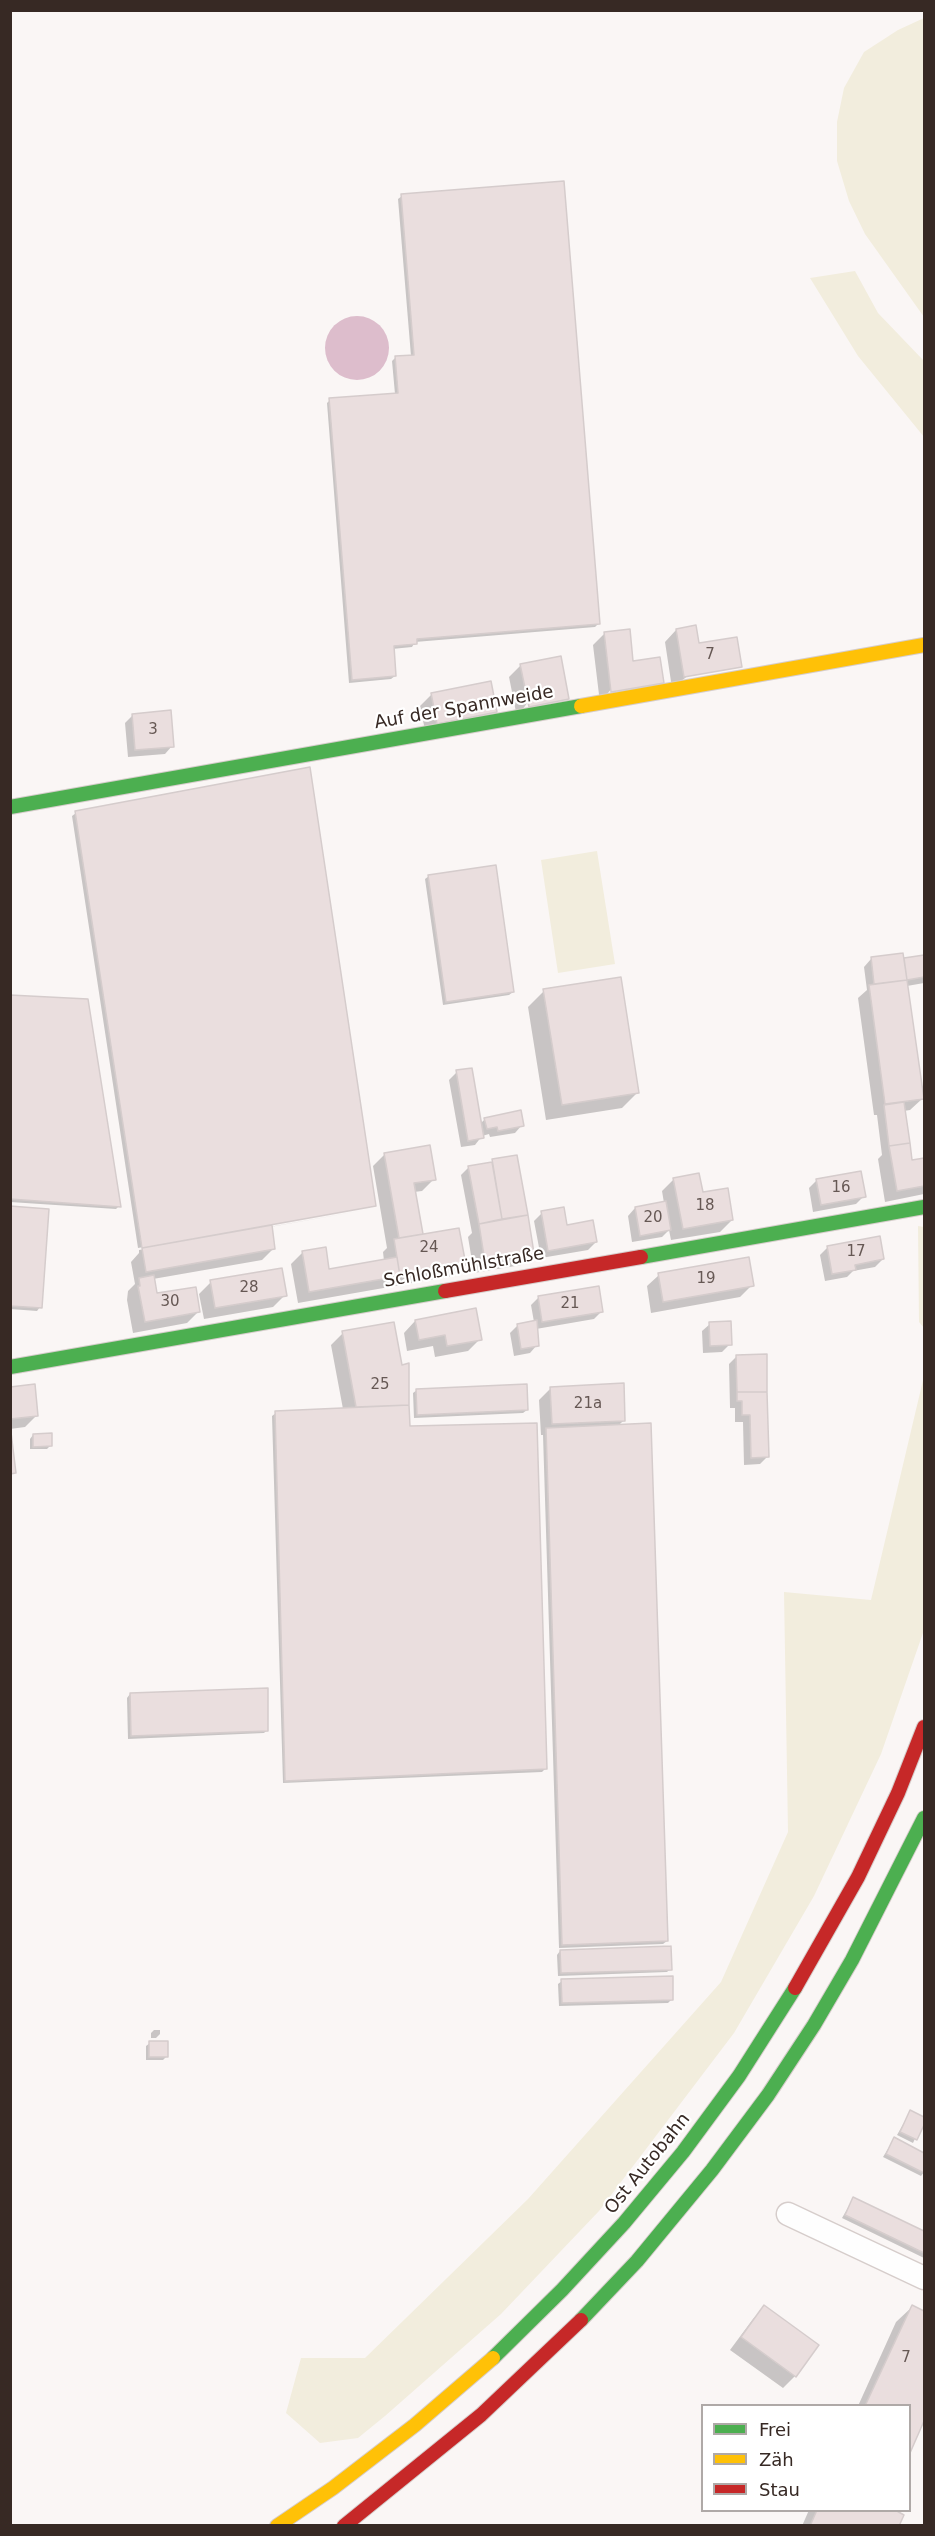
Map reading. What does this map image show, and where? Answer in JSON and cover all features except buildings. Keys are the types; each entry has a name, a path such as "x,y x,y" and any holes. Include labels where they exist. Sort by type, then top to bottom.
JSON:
{"main road":[{"name":"Auf der Spannweide","path":"10,807 924,645"},
{"name":"Schloßmühlstraße","path":"10,1367 924,1207"},
{"name":"Ost Autobahn","path":"277,2526 370,2460 497,2355 624,2223 683,2152 739,2076 816,1954 863,1867 898,1793 924,1727"},
{"path":"344,2526 481,2415 561,2341 637,2261 712,2170 768,2095 814,2025 862,1941 924,1818"}],"street":[{"path":"788,2214 924,2278"}],"shaded area":[{"path":"924,18 924,317 865,234 849,201 837,161 837,122 844,88 864,52 898,30"},
{"path":"855,271 878,313 924,361 924,437 858,356 810,278"},
{"path":"357,316 375,322 383,330 389,348 383,366 375,374 357,380 339,374 331,366 325,348 331,330 339,322"},
{"path":"597,851 615,964 558,973 541,860"},
{"path":"918,1226 924,1227 924,1328 919,1322"},
{"path":"924,1376 924,1630 881,1754 814,1896 734,2033 599,2211 501,2314 385,2416 358,2438 320,2443 286,2413 301,2358 365,2358 528,2199 721,1982 788,1832 784,1592 871,1600"}],"traffic: fast":[{"path":"10,807 581,706"},
{"path":"641,1257 924,1207"},
{"path":"10,1367 445,1291"},
{"path":"581,2320 637,2261 712,2170 768,2095 814,2025 852,1960 924,1818"},
{"path":"493,2358 562,2290 624,2223 683,2152 739,2076 795,1988"}],"traffic: slow":[{"path":"581,706 924,645"},
{"path":"277,2526 333,2488 415,2425 493,2358"}],"traffic: jam":[{"path":"445,1291 641,1257"},
{"path":"795,1988 858,1877 898,1793 924,1727"},
{"path":"344,2526 481,2415 581,2320"}]}
